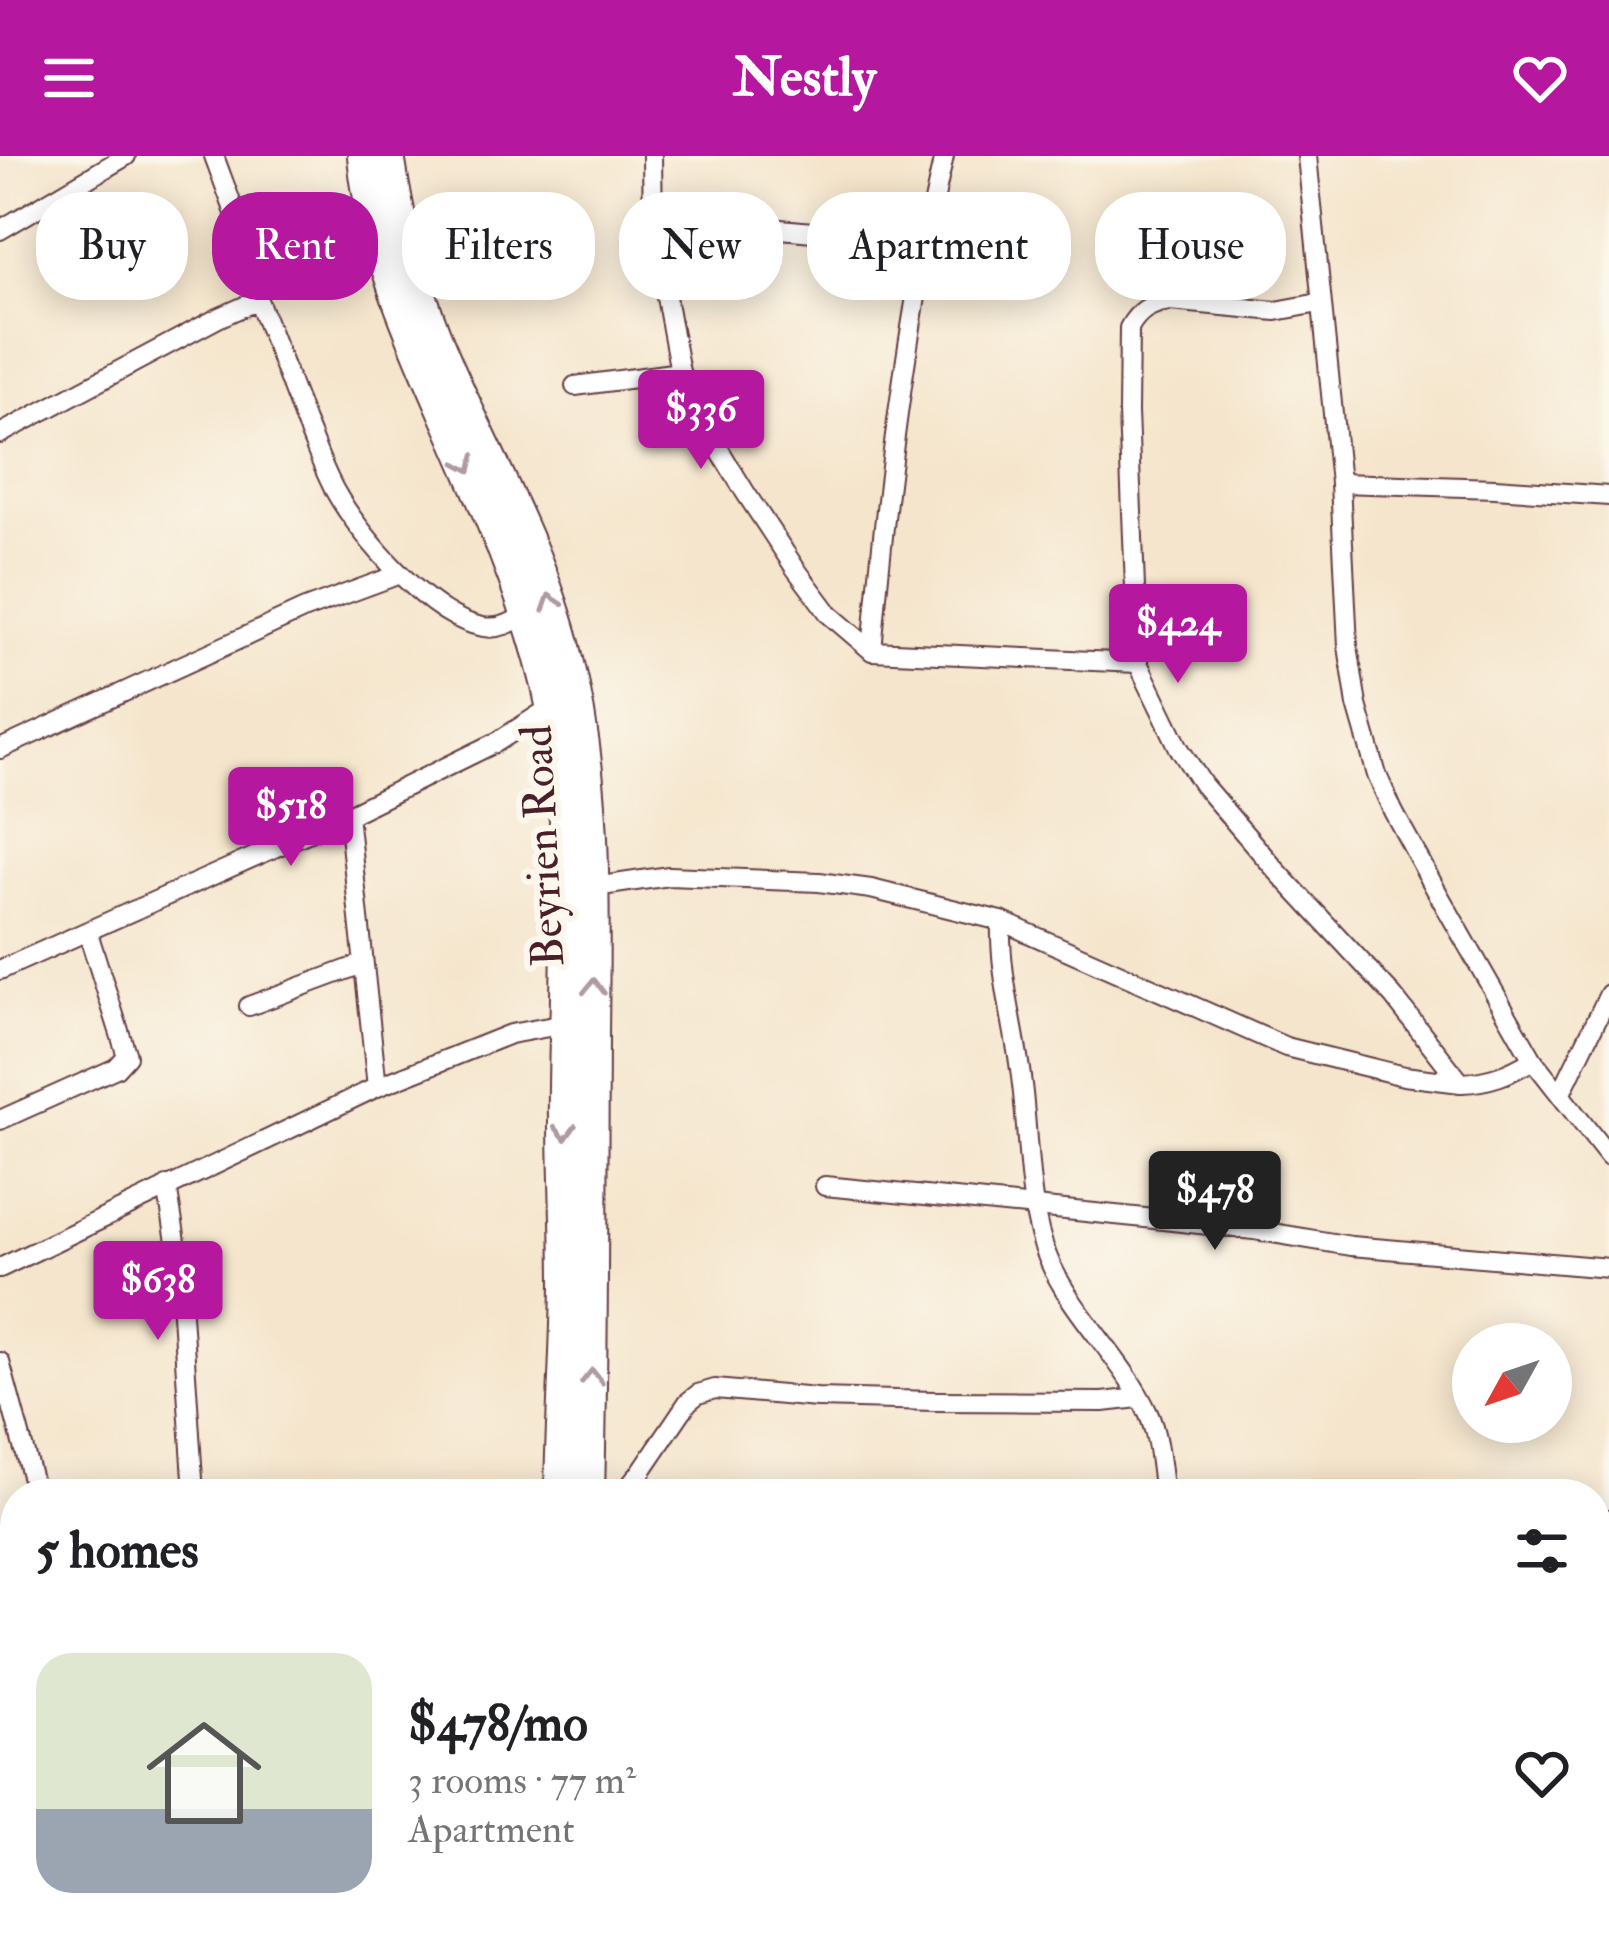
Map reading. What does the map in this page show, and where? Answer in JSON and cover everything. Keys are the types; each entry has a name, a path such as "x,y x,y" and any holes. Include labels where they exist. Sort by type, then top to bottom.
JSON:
{"main road":[{"name":"Beyrien Road","path":"363,156 386,269 527,614 557,736 590,1479"},
{"name":"Beyrien Road","path":"389,156 399,218 434,332 547,587 565,646 588,764 595,887 580,1188 567,1289 561,1479"}],"street":[{"path":"0,230 126,156"},
{"path":"214,156 227,192"},
{"path":"652,156 653,192"},
{"path":"936,192 944,156"},
{"path":"1307,156 1340,484 1348,646 1357,705 1377,775 1533,1060 1609,1157"},
{"path":"0,434 258,300 322,465 385,559 451,613 482,627 504,626 527,614"},
{"path":"667,300 680,372 709,434 830,615 872,651 1138,663"},
{"path":"872,651 885,513 916,300"},
{"path":"1319,303 1276,310 1157,302 1134,318 1129,328 1128,412 1138,663 1179,748 1203,784 1393,996 1461,1083"},
{"path":"575,386 680,372"},
{"path":"1340,484 1609,496"},
{"path":"0,749 304,608 400,574"},
{"path":"0,970 348,814 497,742 551,707"},
{"path":"348,814 376,1087"},
{"path":"595,887 669,876 871,889 1001,921 1286,1048 1404,1076 1461,1083 1486,1082 1533,1060"},
{"path":"1001,921 1041,1237 1055,1272 1147,1410 1162,1479"},
{"path":"0,1120 116,1068 127,1056 88,933"},
{"path":"248,1006 362,964"},
{"path":"1561,1093 1609,994"},
{"path":"0,1268 376,1087 510,1034 566,1024"},
{"path":"167,1186 178,1254 193,1479"},
{"path":"825,1186 1254,1230 1352,1246 1609,1268"},
{"path":"1,1370 32,1479"},
{"path":"635,1479 688,1402 715,1389 935,1401 1139,1398"}]}
